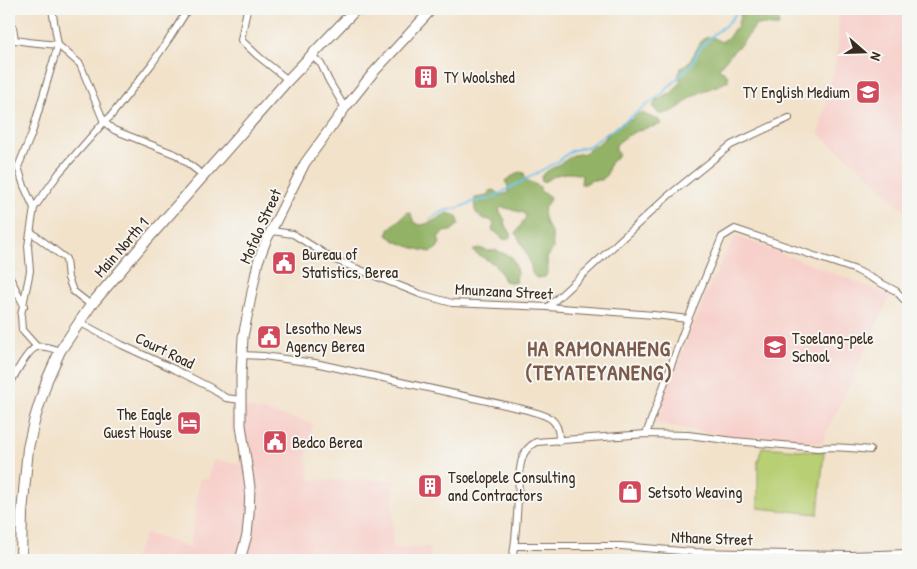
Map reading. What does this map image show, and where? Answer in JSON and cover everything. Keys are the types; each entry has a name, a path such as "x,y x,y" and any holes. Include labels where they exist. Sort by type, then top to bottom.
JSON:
{"main road":[{"name":"Main North 1","path":"21,560 22,513 28,448 47,380 60,351 91,305 288,80 356,9"},
{"name":"Mofolo Street","path":"240,560 247,535 250,487 241,425 243,337 258,262 305,164 373,73 432,9"}],"street":[{"path":"34,208 18,167 32,133 58,45 52,9"},
{"path":"165,9 181,9"},
{"path":"37,347 22,330 21,315 30,271 28,246 34,208 59,173 110,117 151,65 188,9"},
{"path":"247,9 241,40 288,80"},
{"path":"9,22 15,40 58,45 80,64 104,122 114,130 177,155 204,176"},
{"path":"312,56 321,64 345,108"},
{"path":"548,307 668,196 732,145 788,118"},
{"path":"646,434 688,319 722,237 735,229 856,270 896,291 908,304"},
{"name":"Mnunzana Street","path":"272,231 293,234 333,259 420,294 452,303 548,307 688,319"},
{"path":"30,232 66,259 68,278 73,291 91,305"},
{"path":"9,276 24,306"},
{"name":"Court Road","path":"79,322 122,345 176,370 226,398 241,400"},
{"path":"9,386 33,349 37,347 60,351"},
{"path":"242,355 315,363 523,409 550,418 557,424 559,441"},
{"path":"512,560 515,546 522,459 529,446 536,442 646,434 688,435 818,448 848,447 870,450"},
{"name":"Nthane Street","path":"515,546 621,546 692,552 788,554 851,555 908,553"}],"shaded area":[{"name":"TY English Medium","path":"839,9 908,9 908,214 869,176 819,134 838,50"},
{"name":"Tsoelang-pele School","path":"736,236 890,296 822,443 726,436 655,423 662,398 712,280"},
{"path":"231,405 313,423 307,457 310,480 394,480 392,548 430,547 430,560 133,560 146,533 190,548 200,478 208,479 213,460 241,464 238,447 232,432"}],"green space":[{"path":"750,9 771,9 772,13 778,18 779,26 756,25 719,68 728,76 728,81 695,95 672,112 659,114 653,107 656,100 667,96 678,85 681,81 678,77 681,68 690,61 702,40 706,37 711,37 721,42 729,37 737,27 741,13"},
{"path":"643,113 662,123 634,132 616,145 616,151 619,155 610,163 607,174 602,180 592,180 581,184 582,175 567,173 557,175 542,182 541,177 544,173 573,155 585,153 606,137 609,132 628,119 631,120 638,114"},
{"path":"519,172 524,173 525,179 540,187 540,191 549,196 550,199 543,213 546,224 552,233 553,249 547,258 548,271 545,277 536,278 532,273 528,258 516,233 526,217 524,213 502,207 499,210 505,220 504,223 511,233 510,237 505,240 492,230 494,224 490,220 481,218 475,210 475,198 487,196 489,191 494,190 501,195 508,193 508,186 505,181"},
{"path":"408,212 411,213 416,224 421,225 432,222 447,213 456,216 459,224 451,231 440,235 438,238 440,243 431,252 402,244 387,235 390,228"},
{"path":"478,248 489,251 495,250 512,257 517,272 516,283 504,281 496,266 473,251"},
{"path":"762,447 824,452 818,514 758,508 758,461"}],"waterway":[{"path":"430,219 444,211 475,201 490,199 560,160 571,151 589,146 662,94 692,64 700,48 727,24 740,9"}],"place":[{"name":"TY Woolshed","path":"426,77"},
{"name":"TY English Medium","path":"868,92"},
{"name":"Bureau of Statistics, Berea","path":"284,263"},
{"name":"Lesotho News Agency Berea","path":"269,337"},
{"name":"Tsoelang-pele School","path":"775,347"},
{"name":"The Eagle Guest House","path":"189,423"},
{"name":"Bedco Berea","path":"275,442"},
{"name":"Tsoelopele Consulting and Contractors","path":"430,486"},
{"name":"Setsoto Weaving","path":"630,492"}],"district":[{"name":"HA RAMONAHENG (TEYATEYANENG)","path":"599,361"}]}
